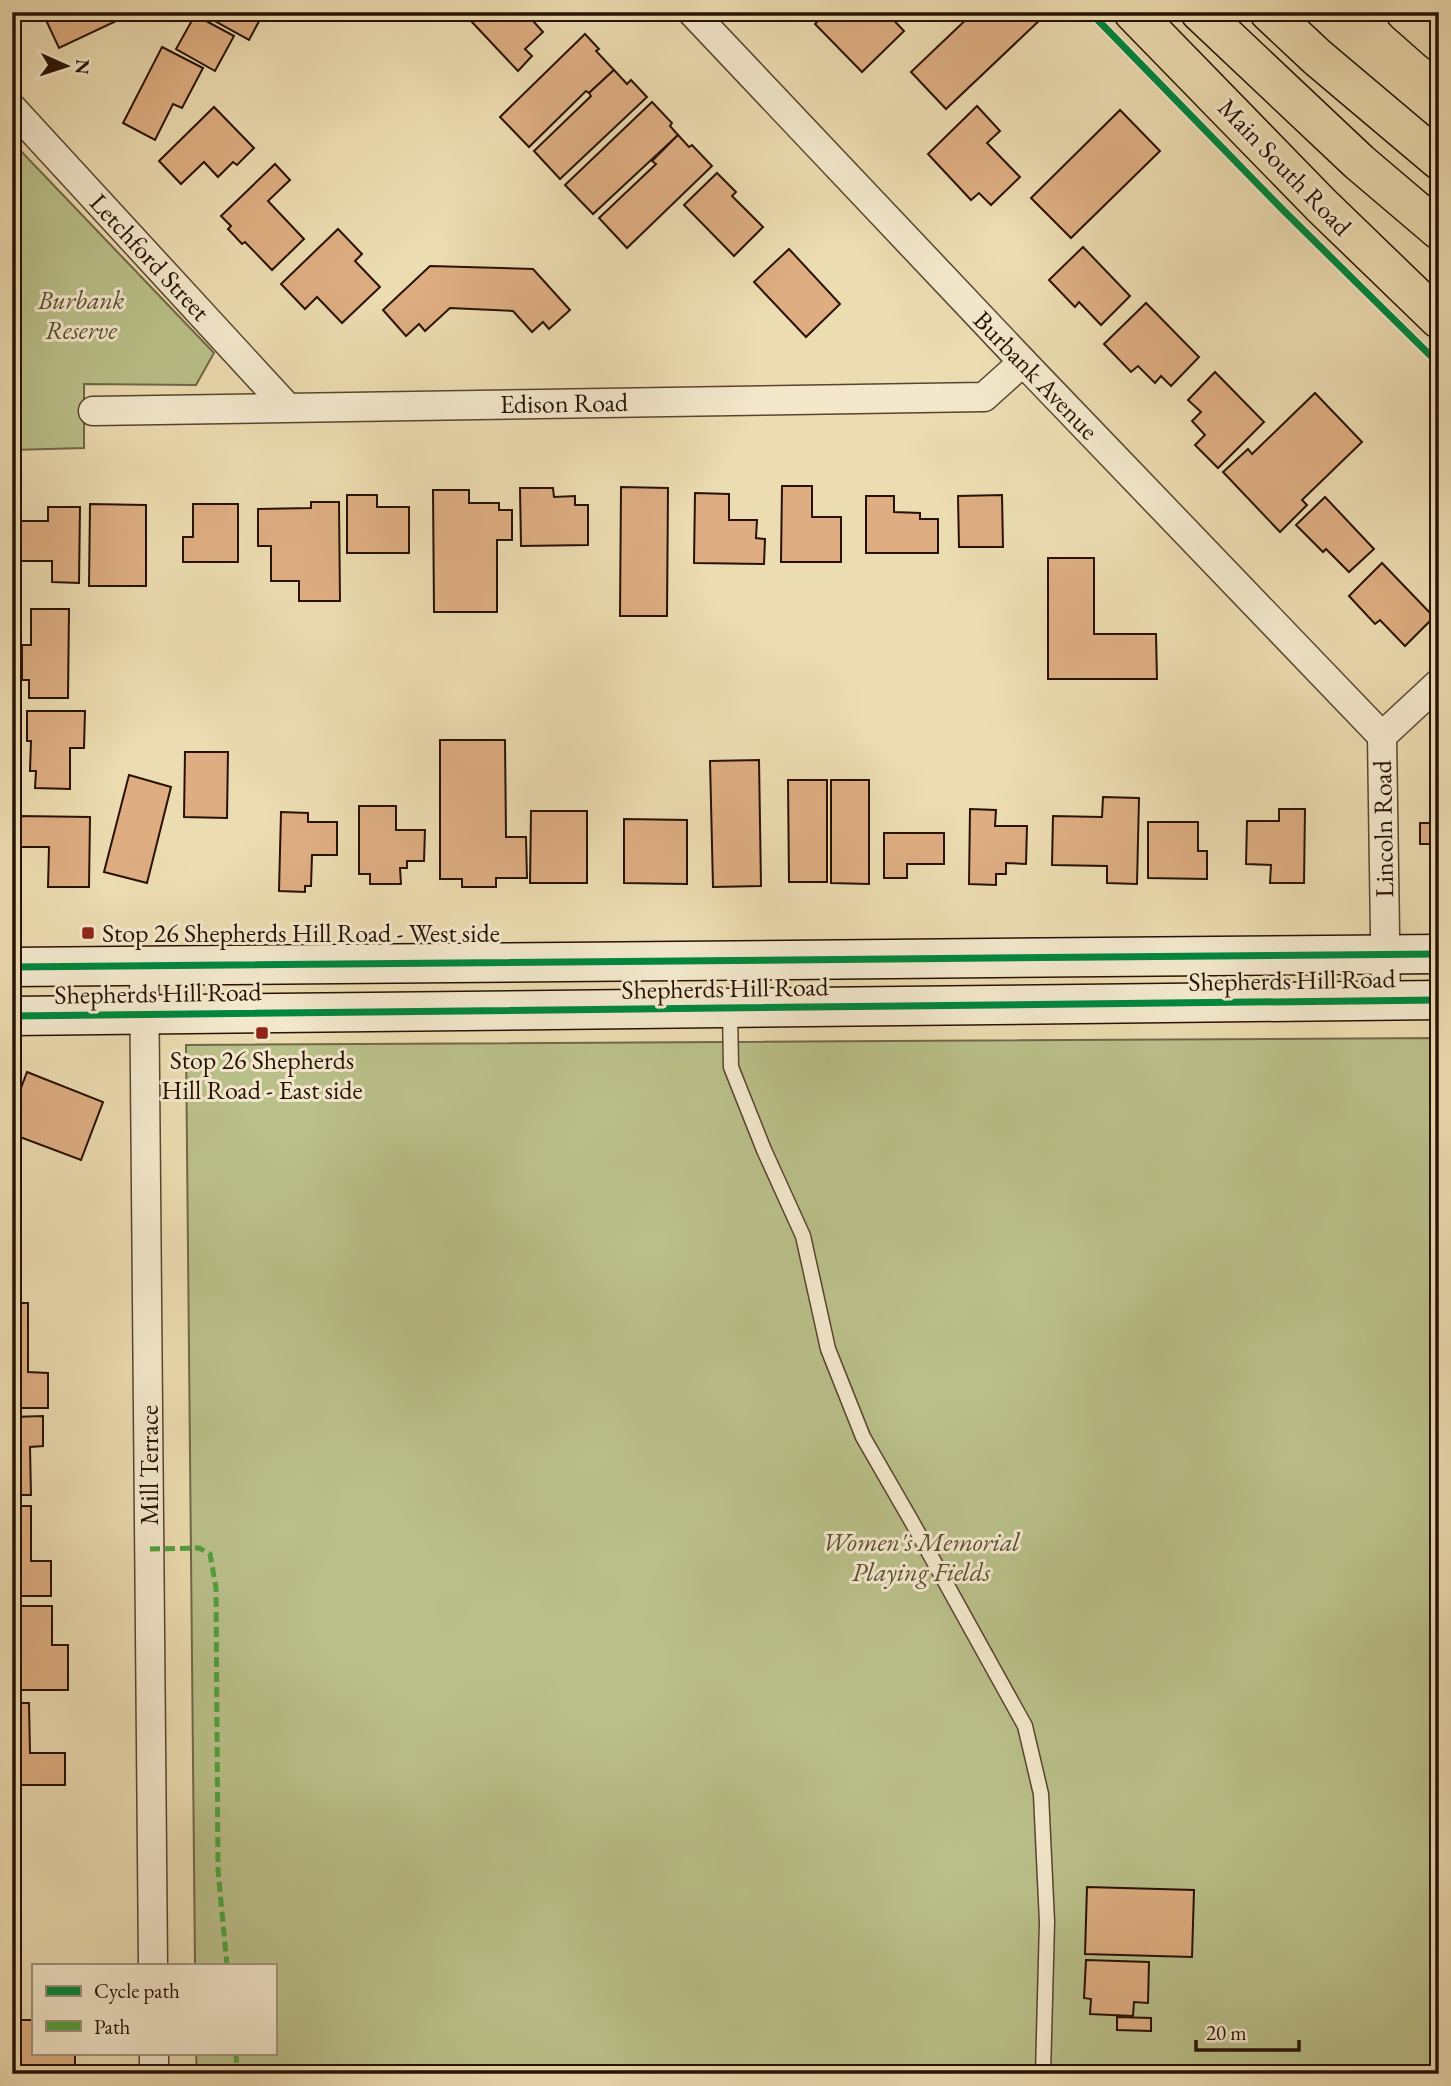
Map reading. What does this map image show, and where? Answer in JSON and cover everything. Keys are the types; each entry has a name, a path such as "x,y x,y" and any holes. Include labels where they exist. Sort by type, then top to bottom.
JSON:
{"highway":[{"name":"Main South Road","path":"1133,12 1321,205 1439,319"},
{"path":"1200,12 1359,163 1439,230"},
{"path":"1269,12 1317,57 1439,160"},
{"path":"1405,12 1439,42"}],"main road":[{"name":"Shepherds Hill Road","path":"12,967 1439,954"},
{"name":"Shepherds Hill Road","path":"12,1016 1439,1000"}],"street":[{"name":"Burbank Avenue","path":"692,12 1382,736"},
{"name":"Letchford Street","path":"12,108 288,407"},
{"name":"Edison Road","path":"93,411 984,397 1023,362"},
{"name":"Lincoln Road","path":"1385,1000 1382,736 1439,683"},
{"name":"Mill Terrace","path":"144,966 153,1964"},
{"path":"154,2054 154,2074"}],"lane":[{"path":"730,1009 731,1067 764,1150 803,1236 828,1349 863,1437 1026,1726 1041,1794 1048,1922 1043,2074"}],"green space":[{"name":"Burbank Reserve","path":"12,149 19,149 214,353 196,385 84,384 84,448 12,450"},
{"name":"Women's Memorial Playing Fields","path":"1439,1038 1439,2074 197,2074 196,2054 276,2054 276,1964 195,1964 186,1045"}],"building":[{"path":"56,12 131,14 59,48 45,18"},
{"path":"213,12 264,12 249,40 209,18"},
{"path":"481,12 525,12 543,32 525,49 532,56 518,71 471,21"},
{"path":"826,12 886,12 904,31 862,72 815,24"},
{"path":"974,12 1036,12 1042,18 946,109 911,72"},
{"path":"195,15 234,36 215,71 176,49"},
{"path":"585,34 614,70 589,93 586,91 529,147 500,117"},
{"path":"162,47 203,68 182,108 173,104 155,140 123,123"},
{"path":"614,70 627,84 631,80 647,97 560,179 534,151"},
{"path":"652,102 672,123 670,126 678,135 593,214 565,185"},
{"path":"977,106 1000,131 987,143 1020,177 991,205 979,193 971,200 928,154"},
{"path":"214,107 254,148 237,165 233,162 218,177 204,162 181,184 159,161"},
{"path":"1120,110 1160,151 1071,238 1031,198"},
{"path":"678,135 712,166 627,248 599,218 656,164 652,161"},
{"path":"275,164 290,180 268,201 304,239 272,270 245,242 242,244 228,229 231,226 221,216"},
{"path":"717,173 736,192 732,196 763,227 734,256 684,205"},
{"path":"338,229 362,254 355,261 380,287 342,323 317,297 305,309 281,284"},
{"path":"1083,247 1130,296 1101,325 1079,302 1075,307 1049,280"},
{"path":"789,249 840,304 806,337 754,282"},
{"path":"430,266 533,269 570,310 549,329 543,322 532,332 513,311 450,308 425,331 419,324 406,336 383,310"},
{"path":"1146,303 1199,357 1171,386 1161,376 1155,383 1138,366 1131,372 1104,344"},
{"path":"1215,372 1264,422 1218,468 1195,445 1205,435 1192,421 1201,412 1188,400"},
{"path":"1315,393 1362,442 1302,500 1307,505 1280,532 1223,472 1248,449 1252,454"},
{"path":"782,486 812,486 812,517 841,517 841,562 781,562"},
{"path":"621,487 668,488 667,616 620,616"},
{"path":"520,488 553,488 554,497 575,496 575,505 588,505 588,545 521,546"},
{"path":"433,490 469,490 469,503 499,503 499,510 512,510 512,540 497,540 497,612 434,612"},
{"path":"695,493 729,494 729,520 757,520 756,538 765,539 764,564 694,563"},
{"path":"347,495 377,495 377,507 409,507 409,553 347,553"},
{"path":"1002,495 1003,547 959,547 958,496"},
{"path":"866,496 894,496 894,512 920,513 920,519 938,519 938,553 866,553"},
{"path":"1325,497 1374,549 1349,572 1326,549 1323,552 1296,525"},
{"path":"311,502 339,502 340,601 299,601 299,581 271,581 271,546 258,546 258,509 311,508"},
{"path":"90,504 146,505 146,586 89,586"},
{"path":"193,504 238,504 238,562 183,562 183,537 193,537"},
{"path":"48,507 80,507 79,583 52,582 52,561 14,561 15,521 48,521"},
{"path":"1048,558 1094,558 1094,634 1156,634 1157,679 1048,679"},
{"path":"1382,563 1434,617 1405,646 1380,620 1375,624 1349,596"},
{"path":"31,609 69,609 68,698 29,698 29,680 22,680 22,645 31,645"},
{"path":"27,711 85,711 84,748 70,748 70,789 35,788 36,771 30,771 31,741 27,741"},
{"path":"440,740 505,740 506,837 526,837 527,878 496,878 496,887 462,887 462,879 440,879"},
{"path":"185,752 228,752 227,818 184,817"},
{"path":"759,760 761,886 713,887 710,761"},
{"path":"129,775 171,787 147,883 104,872"},
{"path":"788,780 827,780 827,882 789,882"},
{"path":"831,780 869,780 869,884 831,883"},
{"path":"1103,797 1139,798 1137,884 1107,883 1107,866 1052,865 1053,816 1102,817"},
{"path":"359,806 396,806 396,830 425,830 424,861 407,861 407,868 400,868 401,884 370,884 370,874 359,874"},
{"path":"970,809 996,810 995,826 1027,826 1026,864 1006,863 1006,874 996,874 996,885 969,884"},
{"path":"1279,809 1305,809 1304,883 1270,883 1271,865 1246,864 1247,821 1279,821"},
{"path":"531,811 587,811 587,883 530,883"},
{"path":"281,812 308,813 308,822 337,822 337,855 312,855 311,886 305,886 305,892 279,891"},
{"path":"19,816 90,817 89,887 48,887 49,847 18,847"},
{"path":"624,819 687,820 687,884 624,883"},
{"path":"1148,822 1198,822 1198,851 1207,851 1207,879 1148,878"},
{"path":"1420,823 1439,823 1439,844 1420,844"},
{"path":"884,833 944,833 944,864 907,864 907,878 884,878"},
{"path":"27,1072 103,1102 81,1160 12,1134 12,1112"},
{"path":"12,1286 20,1286 19,1303 28,1303 28,1372 48,1373 48,1408 12,1408"},
{"path":"43,1416 43,1446 30,1447 31,1495 12,1495 12,1417"},
{"path":"12,1506 31,1506 31,1561 51,1561 51,1596 12,1596"},
{"path":"12,1606 52,1606 52,1645 68,1645 68,1690 12,1690"},
{"path":"12,1703 29,1703 30,1753 65,1753 65,1785 12,1785"},
{"path":"1087,1887 1194,1890 1192,1957 1085,1954"},
{"path":"1086,1960 1149,1962 1148,2003 1134,2002 1133,2016 1090,2014 1091,1999 1084,1998"},
{"path":"1117,2017 1151,2018 1151,2031 1117,2030"},
{"path":"15,2020 32,2020 32,2054 75,2054 75,2074 12,2074 12,2052 15,2052"}],"marked path":[{"path":"150,1549 199,1548 210,1554 216,1588 218,1870 227,1964"},
{"path":"236,2054 237,2074"}],"cycle path":[{"path":"1090,12 1284,211 1439,364"},
{"path":"12,967 1439,954"},
{"path":"12,1016 1439,1000"}],"place":[{"name":"Stop 26 Shepherds Hill Road - West side","path":"88,933"},
{"name":"Stop 26 Shepherds Hill Road - East side","path":"262,1033"}]}
